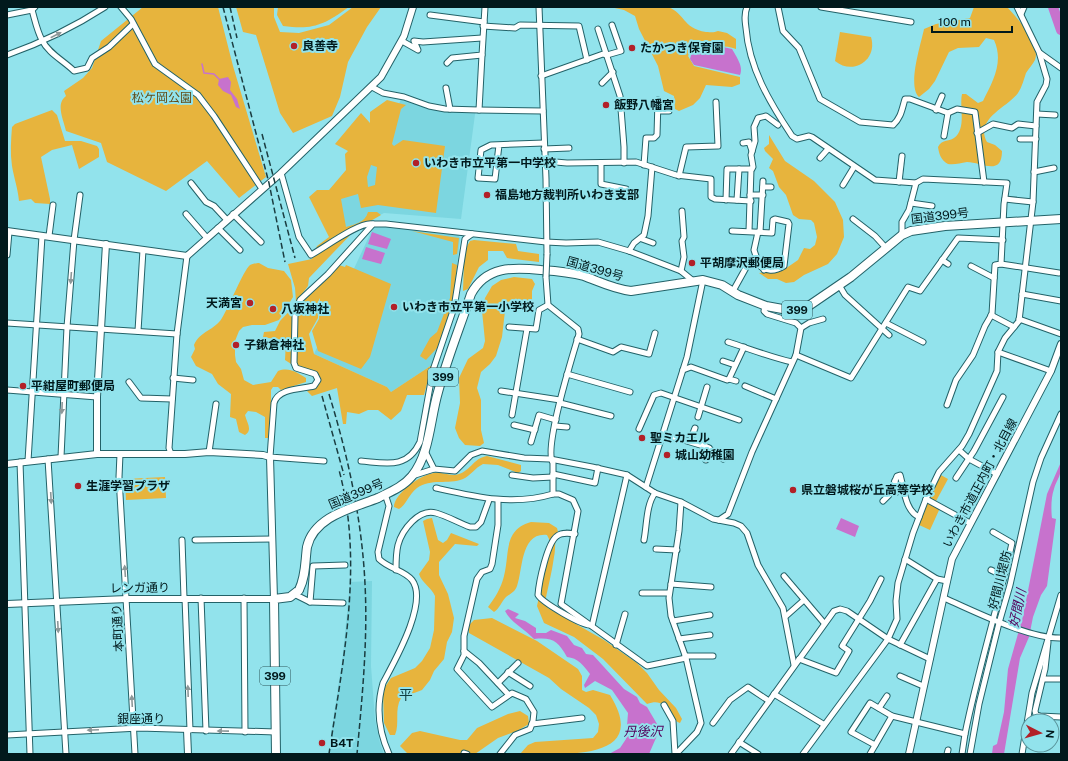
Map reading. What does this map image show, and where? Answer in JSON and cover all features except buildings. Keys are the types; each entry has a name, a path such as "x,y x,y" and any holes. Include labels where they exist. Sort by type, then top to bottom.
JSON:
{"highway":[{"name":"国道399号","path":"297,592 303,580 309,541 317,527 331,517 382,496 403,484 411,477 425,450 438,393 471,294 475,287 489,274 513,267 568,272 621,290 631,291 692,280 703,280 722,285 733,292 765,306 788,310 799,310 810,305 839,285 902,234 945,226 1061,219"},
{"path":"274,599 286,598 297,592"},
{"name":"399","path":"274,599 276,754"}],"street":[{"path":"7,55 42,42 80,22 104,7"},
{"path":"121,7 133,24 155,64 198,95 214,116 262,189"},
{"path":"171,454 169,448 172,399 187,256 281,173 372,87 384,72 402,41 413,7"},
{"path":"479,110 484,7"},
{"path":"539,7 548,305 578,329 577,339 567,374 550,447 550,459 553,463 553,494"},
{"path":"747,7 745,14 746,33 752,63 785,126 792,136 797,138 809,136 875,180 916,184"},
{"path":"778,7 783,31 799,48 820,100 860,122 888,126 898,122 905,99 910,99 936,110 948,113 957,109 975,112 984,182"},
{"path":"823,7 911,22"},
{"path":"803,754 823,724 888,639 898,619 896,594 905,559 926,499 939,472 959,450 969,434 998,367 998,352 1005,338 1019,319 1033,202 1037,102 1046,85 1047,79 1039,52 1021,14 1016,7"},
{"path":"1021,14 1024,7"},
{"path":"7,15 33,8 42,42 52,53 64,61 74,71 87,68 92,58 110,47 133,24"},
{"path":"430,15 515,28 520,25 579,26 587,60"},
{"path":"541,76 603,54 607,56 621,51 612,25"},
{"path":"598,29 620,96 624,162"},
{"path":"402,41 418,50 414,41 423,42 482,38"},
{"path":"1039,52 1061,68"},
{"path":"447,63 452,58 482,55"},
{"path":"602,83 613,72"},
{"path":"372,87 383,93 404,97 423,105 450,109 543,111"},
{"path":"446,88 450,109"},
{"path":"936,110 942,96"},
{"path":"644,165 646,138 654,138 656,135 658,100"},
{"path":"679,176 686,146 718,146 716,102"},
{"path":"658,111 669,111"},
{"path":"944,136 948,113"},
{"path":"1037,114 1055,115"},
{"path":"752,151 755,141 755,124 759,117 770,117 778,125"},
{"path":"977,133 992,124 1012,128 1018,124 1036,126"},
{"path":"1020,139 1036,139"},
{"path":"743,143 749,142 752,151 753,167 751,169 749,231"},
{"path":"499,145 495,179 478,178 481,150 491,145 499,145 544,146 569,148"},
{"path":"820,158 828,149"},
{"path":"899,182 902,156"},
{"path":"544,161 601,163 636,162 679,176 711,179 712,198 737,200 763,195"},
{"path":"601,163 601,184 626,189"},
{"path":"642,239 648,216 652,167"},
{"path":"843,185 854,167"},
{"path":"1034,172 1054,168"},
{"path":"726,200 727,169 751,169"},
{"path":"737,200 739,169"},
{"path":"281,173 299,237 311,255 357,228 370,224 386,224 566,244 598,242 629,251 681,271 692,280"},
{"path":"902,234 902,222 911,202 916,184 923,179 929,178 1007,183 1000,264"},
{"path":"191,183 206,202 214,206 227,220"},
{"path":"764,270 754,250 759,232 763,184 770,187"},
{"path":"61,457 63,395 74,240 80,195"},
{"path":"1005,199 1033,202"},
{"path":"911,202 932,206"},
{"path":"28,461 36,325 46,236 53,205"},
{"path":"681,271 684,257 682,241 684,237 682,211"},
{"path":"186,214 207,238"},
{"path":"233,214 260,242"},
{"path":"732,231 772,233 774,219 789,223 784,266 777,269 764,270 756,263 748,264 733,292"},
{"path":"853,219 875,236 886,248"},
{"path":"274,599 270,457 274,404 278,396 282,393 314,386 318,380 315,374 296,368 294,363 295,316 300,300 328,274 373,224"},
{"path":"218,228 240,250"},
{"path":"7,255 8,232 187,256"},
{"path":"361,461 397,463 409,458 416,451 420,442 433,370 454,308 465,239 468,235 475,234"},
{"path":"796,355 851,378 908,287 920,291 958,238 1003,240"},
{"path":"629,251 634,243 642,239 653,243"},
{"path":"97,454 98,397 106,244"},
{"path":"138,331 143,250"},
{"path":"942,260 948,264"},
{"path":"947,405 956,380 974,355 985,326 991,315 995,265 1000,264 1025,267 1059,273"},
{"path":"971,266 994,278"},
{"path":"646,487 683,370 703,280"},
{"path":"839,285 845,295 858,307 885,325 923,342"},
{"path":"1022,294 1061,300"},
{"path":"509,327 536,330 540,310 548,305"},
{"path":"765,306 764,311 767,314 796,323 801,328"},
{"path":"991,315 1014,327"},
{"path":"801,328 818,319 822,319"},
{"path":"1019,319 1061,334"},
{"path":"7,323 178,334"},
{"path":"885,325 889,335"},
{"path":"719,520 728,514 752,452 796,355 801,328"},
{"path":"512,414 527,329"},
{"path":"577,339 613,352 621,347 649,354 655,333"},
{"path":"728,342 772,358 792,362"},
{"name":"いわき市道正内町・北目線","path":"909,754 923,686 954,555 1051,371 1061,344"},
{"path":"729,379 744,347"},
{"path":"998,352 1051,371"},
{"path":"723,361 735,365"},
{"path":"683,370 691,367 727,380 729,379 736,381"},
{"path":"567,374 630,392"},
{"path":"174,378 193,380"},
{"path":"129,382 141,398 172,399"},
{"path":"745,386 776,399"},
{"path":"698,417 707,387"},
{"path":"7,390 98,397"},
{"path":"501,391 560,402 610,416"},
{"path":"639,429 654,395 661,393 739,420"},
{"path":"956,478 969,459 1003,397"},
{"path":"209,452 216,404"},
{"name":"好間川堤防","path":"970,754 979,704 998,622 1010,585 1033,482 1041,458 1061,414"},
{"path":"532,442 539,415 556,420"},
{"path":"514,425 535,430"},
{"path":"555,426 567,427"},
{"path":"690,441 694,428"},
{"path":"662,434 690,441 709,448 722,459"},
{"path":"706,460 709,448"},
{"path":"425,450 434,469"},
{"path":"959,450 969,459 997,474"},
{"path":"416,451 420,459"},
{"path":"411,477 434,469 455,471 471,455 482,451 524,458 550,459 627,475 655,493 681,502 719,520 734,523 745,529 758,565 783,608 786,616 794,666"},
{"path":"7,464 97,454 171,454 209,452 263,455 270,457 324,461"},
{"name":"本町通り","path":"120,454 119,477 135,754"},
{"path":"48,459 66,754"},
{"path":"20,462 30,754"},
{"path":"512,475 533,478 553,476 595,483 598,468"},
{"path":"591,625 627,475"},
{"path":"883,501 889,495 897,476 900,476 902,489 912,511 919,517"},
{"path":"895,480 897,492"},
{"path":"436,488 489,500 536,499 553,494 559,494 573,500 577,507 578,516 561,604 647,666 686,657 713,656"},
{"path":"644,540 649,506 651,498 655,493"},
{"path":"382,496 389,506 378,552 379,559 388,567 406,575 413,581 416,589 416,603 411,625 383,683 380,695 379,715 383,736 389,754"},
{"path":"926,499 970,523"},
{"path":"396,570 398,543 415,518 426,513 435,512 470,527 476,527 481,522 489,500"},
{"path":"498,500 498,525 492,564 490,569 482,572 477,579 464,636 463,659 457,669 492,708 512,693 526,699 534,712 532,724 528,730 515,735 500,754"},
{"path":"675,754 697,732 701,723 686,657 673,621 669,593 677,550 681,502"},
{"path":"962,754 972,700 998,622 1012,543 993,532"},
{"path":"575,534 562,533 552,541 546,559 538,595 549,606 567,614 578,622 591,625"},
{"path":"196,540 272,539"},
{"path":"182,540 188,754"},
{"path":"656,549 677,550"},
{"path":"905,559 937,579 948,581"},
{"path":"310,602 314,566 345,565"},
{"path":"991,570 1005,577"},
{"path":"784,576 824,623"},
{"path":"799,659 836,673 849,651 842,646 858,622 858,618 870,601 881,578"},
{"path":"900,645 937,579"},
{"path":"671,584 711,587"},
{"path":"297,592 310,602 343,603"},
{"path":"642,593 669,593"},
{"path":"1022,754 1028,711 1048,637 1061,597"},
{"path":"201,598 206,731"},
{"path":"244,598 245,732"},
{"path":"944,598 998,622 1048,637 1061,638"},
{"name":"レンガ通り","path":"7,604 127,599 274,599"},
{"path":"786,616 804,600"},
{"path":"731,754 834,611 840,609 847,611 888,639 930,659"},
{"path":"616,645 625,614"},
{"path":"673,621 710,615"},
{"path":"679,639 710,636"},
{"path":"1048,637 1047,657 1035,711 1036,715 1040,716 1061,717"},
{"path":"464,651 479,663 509,695"},
{"path":"498,683 518,663"},
{"path":"508,672 530,686"},
{"path":"900,676 923,686"},
{"path":"1043,679 1061,679"},
{"path":"713,723 730,700 748,687 769,701"},
{"path":"774,694 823,724"},
{"path":"879,708 887,696"},
{"path":"876,746 851,732 870,703 892,716 965,734"},
{"path":"664,705 673,720 675,754"},
{"path":"870,754 892,716"},
{"path":"532,724 582,718"},
{"name":"銀座通り","path":"7,735 133,729 276,732"},
{"path":"739,742 758,754"}],"shaded area":[{"name":"いわき市立平第一中学校","path":"401,98 446,107 476,107 461,219 384,213 343,234 337,196 391,131"},
{"name":"いわき市立平第一小学校","path":"382,225 458,235 460,238 453,303 432,365 391,392 387,387 314,354 373,228"},
{"path":"372,581 371,666 375,719 384,754 328,754 343,654 350,582"}],"green space":[{"path":"664,6 674,10 688,24 698,30 727,33 736,39 736,49 720,46 708,47 692,50 688,56 694,66 740,77 740,84 732,87 706,85 700,98 693,105 679,111 675,109 674,96 664,91 658,66 639,29 635,16 624,10 610,7"},
{"name":"松ケ岡公園","path":"143,7 218,7 233,66 266,177 239,198 207,161 166,191 107,162 101,143 66,131 61,108 61,103 66,96 64,91 83,78 92,68 101,41"},
{"path":"236,7 274,7 274,17 280,32 299,33 329,25 353,7 381,7 367,27 348,62 340,97 332,116 293,133 280,113 256,35 243,32"},
{"path":"278,7 349,7 318,25 294,27 283,26 277,15"},
{"path":"974,7 1007,7 1027,31 1035,46 1036,53 1035,60 1026,73 1018,93 988,120 985,127 984,134 987,142 995,145 1002,151 1001,159 995,166 967,162 948,164 941,157 938,147 943,142 954,138 958,134 962,117 962,94 966,94 978,103 983,101 994,79 998,64 997,48 994,40 986,38 979,47 958,48 949,52 935,81 929,89 919,97 914,84 916,64 924,29 936,24 970,18"},
{"path":"840,32 871,37 871,53 867,59 856,66 849,67 835,61"},
{"path":"387,100 406,105 401,109 392,144 394,146 403,140 445,146 436,213 378,205 361,208 358,194 341,199 346,227 365,219 368,212 377,212 381,215 355,230 309,278 308,286 296,302 295,288 288,264 312,259 317,246 329,237 309,197 317,190 329,190 346,170 345,154 348,151 335,144 361,113 370,123 370,112","holes":["371,165 377,167 375,185 368,187 367,177"]},
{"path":"52,110 57,115 65,141 81,141 97,146 99,149 99,157 79,169 72,145 52,150 41,157 50,204 35,203 31,199 19,201 11,161 12,127 15,124"},
{"path":"769,135 785,161 814,181 835,202 843,220 844,237 837,254 828,264 804,275 794,282 786,283 777,279 768,279 759,273 785,269 798,260 804,248 810,249 815,245 817,237 814,223 811,220 799,219 793,215 786,195 779,187 773,171 769,168 773,159 764,148 769,144"},
{"path":"412,231 459,238 457,254 453,255 453,242"},
{"path":"474,240 516,244 518,251 539,254 539,262 507,258 503,251 488,251 488,260 479,267 468,289 463,291 466,248 470,241"},
{"path":"259,263 268,268 284,271 291,280 293,297 279,320 265,325 243,327 239,331 235,341 236,362 241,369 244,380 253,385 271,382 278,371 282,370 292,371 306,378 306,382 281,390 278,387 273,387 271,390 271,411 268,438 265,438 265,417 256,412 248,411 245,415 249,426 249,431 245,435 239,432 236,419 230,417 231,394 218,384 212,374 196,366 191,357 197,340 216,325 222,318 247,269 250,265"},
{"path":"452,263 457,265 453,301 438,347 426,360 420,356 430,338 437,332 450,298"},
{"path":"339,265 345,267 346,265 391,284 370,357 361,369 318,351 312,331 319,319 320,298 318,302 318,318 309,334 314,354 387,387 391,392 432,365 424,395 407,395 401,411 391,420 378,410 368,410 359,414 347,412 346,424 343,424 337,388 312,396 307,391 318,383 313,373 305,373 285,360 286,341 263,337 264,332 275,331 280,321 332,266"},
{"path":"514,277 532,279 535,284 532,291 532,300 525,305 505,311 502,337 496,356 481,372 477,388 481,400 481,430 484,443 480,446 465,445 459,438 455,428 460,403 459,378 468,359 483,348 485,341 482,311 485,298 492,286 501,280"},
{"path":"487,456 521,465 521,471 518,473 498,465 483,464 463,479 451,482 434,482 422,485 414,490 404,505 399,509 394,507 398,496 422,477 434,473 453,475 459,474 467,470 479,459"},
{"path":"939,474 948,479 935,503 926,499"},
{"path":"165,477 166,498 126,500 125,479"},
{"path":"930,502 940,508 930,530 917,524 925,503"},
{"path":"432,518 438,540 443,543 447,540 451,533 479,544 477,546 455,544 439,562 439,575 448,594 454,618 452,632 447,642 444,659 434,671 430,680 422,690 401,698 398,707 395,735 390,735 384,723 383,690 391,678 415,668 422,661 430,648 434,630 435,596 419,574 429,560 430,552 423,521"},
{"path":"531,522 549,523 557,528 558,532 545,602 548,608 604,640 637,663 676,708 682,719 680,723 672,717 663,705 654,702 647,704 603,659 574,637 544,623 537,606 550,546 547,535 538,536 527,546 515,590 506,597 498,609 494,612 488,607 498,593 503,580 509,543 512,537 522,526"},
{"path":"492,618 537,641 578,669 582,676 582,690 586,692 593,690 610,695 620,716 620,732 612,743 598,749 580,753 520,754 528,745 535,742 593,738 598,732 599,724 596,715 589,708 561,689 549,678 469,633 469,625 474,620"},
{"path":"520,711 528,716 529,724 517,731 498,738 475,754 408,754 400,746 412,733 420,731 460,740 467,740 477,728 508,714"}],"water":[{"path":"723,47 732,49 740,65 740,75 694,65 690,59 692,51"},
{"path":"228,77 231,82 230,90 237,99 240,109 236,107 231,95 223,91 218,85 219,79"},
{"path":"372,232 391,239 387,249 368,244"},
{"path":"366,247 385,253 381,264 362,259"},
{"name":"好間川","path":"1061,462 1060,475 1053,492 1051,507 1052,518 1056,519 1047,586 1041,595 1033,617 1029,637 1020,658 1004,754 992,754 993,746 997,744 1004,712 1008,669 1023,616 1047,494"},
{"path":"841,518 859,526 855,537 836,529"},
{"name":"丹後沢","path":"508,609 519,614 515,618 525,621 536,628 536,633 546,633 551,630 567,636 574,645 582,648 586,654 593,655 624,689 637,697 640,703 647,707 657,724 659,731 649,754 609,754 620,748 626,739 628,713 612,690 595,681 585,688 584,685 590,674 583,665 577,660 567,657 561,647 554,641 534,639 511,619 505,611"}],"waterway":[{"name":"好間川","path":"1053,7 1061,30"},
{"path":"202,64 204,73 214,74 219,79"}],"railway":[{"path":"223,7 269,183 285,262"},
{"path":"230,7 237,38"},
{"path":"262,134 295,258"},
{"path":"329,394 353,488 361,536 365,584 366,627 363,691 357,754"},
{"path":"322,396 344,475"},
{"path":"329,754 345,647 351,576 350,540 346,505 339,470"}],"place":[{"name":"良善寺","path":"294,46"},
{"name":"たかつき保育園","path":"632,48"},
{"name":"飯野八幡宮","path":"606,105"},
{"name":"いわき市立平第一中学校","path":"416,163"},
{"name":"福島地方裁判所いわき支部","path":"487,195"},
{"name":"平胡摩沢郵便局","path":"692,263"},
{"name":"天満宮","path":"250,303"},
{"name":"いわき市立平第一小学校","path":"394,307"},
{"name":"八坂神社","path":"273,309"},
{"name":"子鍬倉神社","path":"236,345"},
{"name":"平紺屋町郵便局","path":"23,386"},
{"name":"聖ミカエル","path":"642,438"},
{"name":"城山幼稚園","path":"667,455"},
{"name":"生涯学習プラザ","path":"78,486"},
{"name":"県立磐城桜が丘高等学校","path":"793,490"},
{"name":"B4T","path":"322,743"}],"district":[{"name":"平","path":"406,695"}]}
